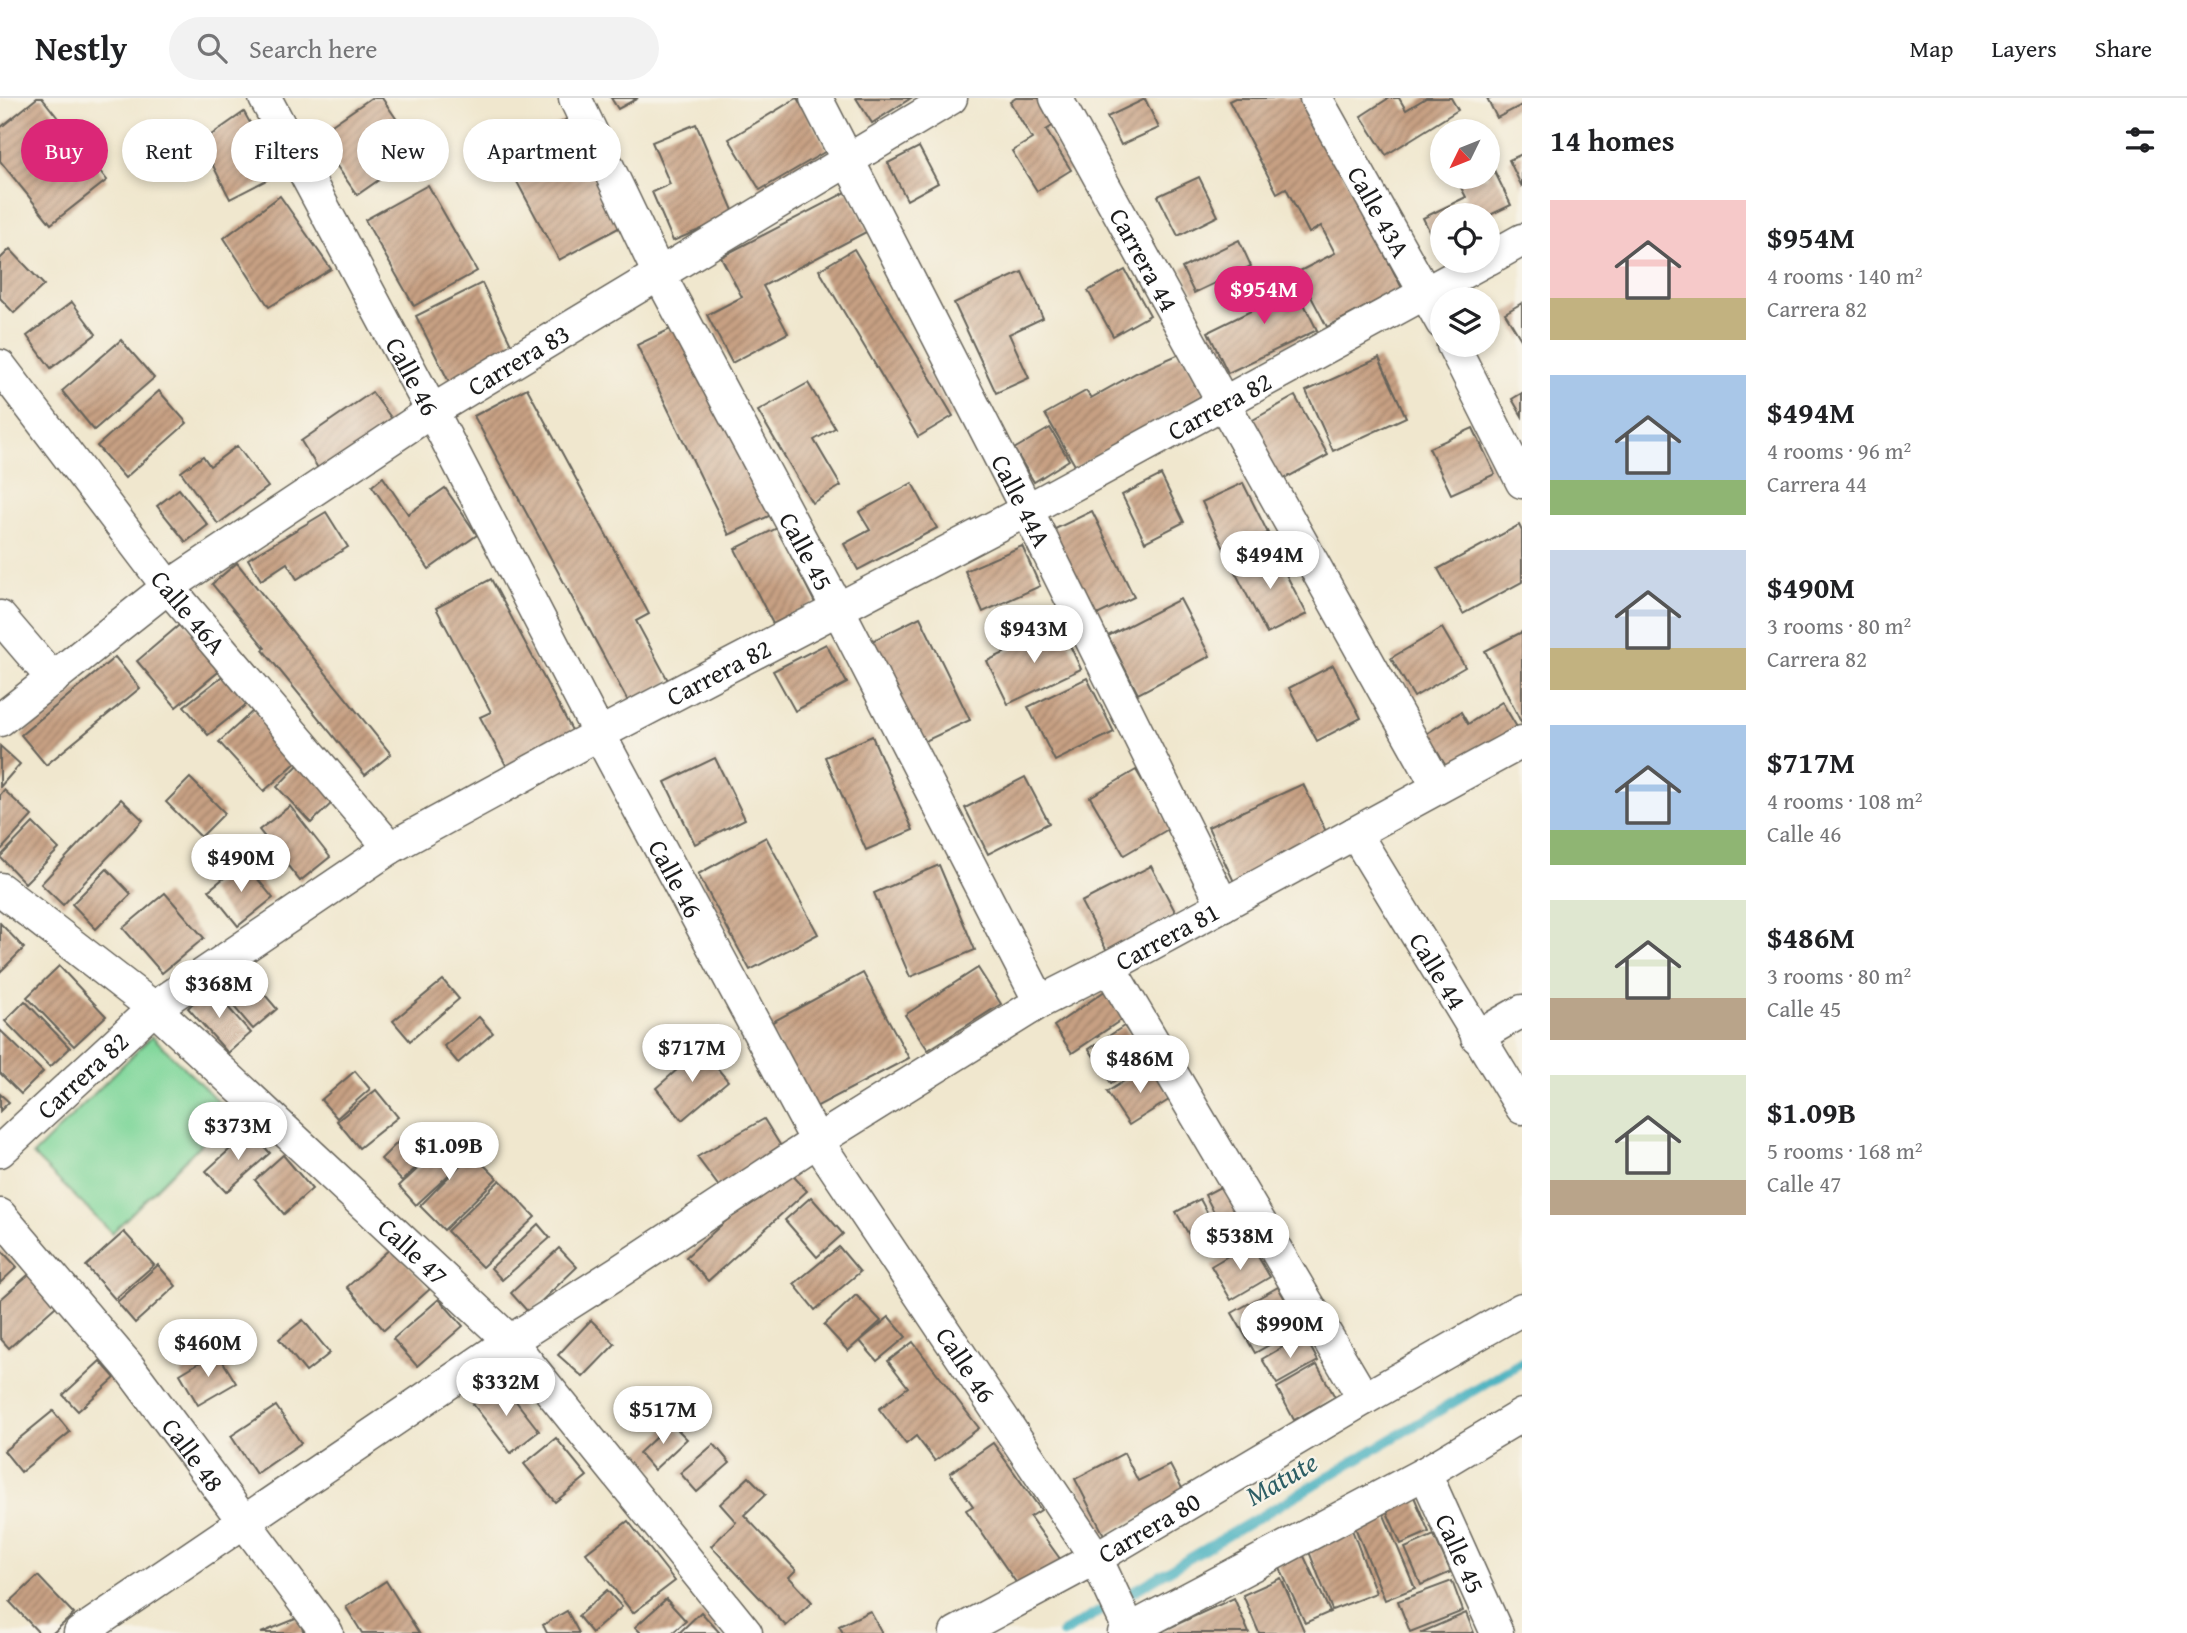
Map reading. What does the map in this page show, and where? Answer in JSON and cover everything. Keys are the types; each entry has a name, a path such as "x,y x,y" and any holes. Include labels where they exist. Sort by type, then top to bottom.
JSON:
{"street":[{"name":"Calle 46","path":"265,98 432,411 599,734 817,1141 1101,1569 1128,1629"},
{"name":"Calle 45","path":"575,98 659,274 838,609 1040,1002"},
{"name":"Calle 44A","path":"816,98 1027,510 1223,905"},
{"name":"Carrera 83","path":"0,720 168,586 432,411 951,98"},
{"name":"Carrera 44","path":"1056,98 1438,787"},
{"name":"Calle 43A","path":"1316,98 1430,300"},
{"name":"Carrera 82","path":"1500,252 1522,240"},
{"name":"Carrera 82","path":"0,1151 154,1008 390,848 599,734 1027,510 1462,273"},
{"path":"1459,357 1522,482"},
{"name":"Calle 46A","path":"0,366 168,586 390,848"},
{"path":"0,617 53,679"},
{"name":"Carrera 81","path":"80,1633 510,1341 817,1141 1040,1002 1522,741"},
{"name":"Calle 44","path":"1355,833 1522,1108"},
{"name":"Calle 47","path":"0,889 154,1008 510,1341 747,1633"},
{"path":"1109,967 1364,1399"},
{"path":"1477,1037 1522,1011"},
{"name":"Calle 48","path":"0,1215 128,1366 327,1633"},
{"name":"Carrera 80","path":"956,1633 1101,1569 1364,1399 1522,1309"},
{"path":"1128,1629 1425,1473 1522,1415"},
{"name":"Calle 45","path":"1425,1473 1497,1633"}],"green space":[{"path":"152,1036 231,1114 112,1233 33,1155"}],"building":[{"path":"37,98 42,98 59,119 21,119 21,182 104,182 51,224 0,161 0,128"},
{"path":"371,98 382,98 396,119 357,119 357,182 376,182 357,195 343,175 343,119 341,119"},
{"path":"611,98 638,98 618,109"},
{"path":"797,98 828,150 760,190 729,139"},
{"path":"856,98 911,98 872,123"},
{"path":"1016,98 1048,98 1062,120 1046,130 1071,170 1037,191 1012,151 1032,139 1010,102"},
{"path":"1235,98 1304,98 1402,288 1327,327 1298,272 1335,253 1321,226 1309,233 1286,188 1277,193 1229,101"},
{"path":"1389,98 1399,98 1406,110 1426,98 1451,98 1458,110 1444,119 1430,119 1430,128 1386,155 1361,116"},
{"path":"1487,98 1522,98 1522,105 1497,118"},
{"path":"1145,99 1159,128 1121,145 1107,117"},
{"path":"244,112 248,119 234,119"},
{"path":"231,121 231,182 263,182 230,199 217,173 217,131"},
{"path":"696,124 735,215 673,241 652,192 670,184 652,142"},
{"path":"919,147 938,183 907,200 888,163"},
{"path":"1522,154 1522,187 1509,160"},
{"path":"1199,177 1218,216 1178,236 1158,196"},
{"path":"517,182 601,182 624,225 559,260"},
{"path":"1500,182 1511,205 1500,210 1500,203 1454,203 1466,197 1462,189 1500,189"},
{"path":"428,185 477,271 414,306 365,220"},
{"path":"848,191 868,231 763,286 788,333 732,363 707,315 742,297 721,257"},
{"path":"280,196 331,269 269,307 224,238"},
{"path":"1430,215 1430,232 1423,218"},
{"path":"1239,240 1251,266 1194,293 1182,268"},
{"path":"10,249 44,285 14,313 0,298 0,259"},
{"path":"854,249 953,416 918,437 819,270"},
{"path":"1125,270 1150,315 1113,336 1088,291"},
{"path":"1022,272 1043,318 1009,334 1029,378 996,393 954,303"},
{"path":"1290,276 1317,330 1228,373 1208,332 1259,307 1253,295"},
{"path":"482,283 513,348 452,388 416,316"},
{"path":"72,302 96,334 51,368 27,336"},
{"path":"1522,303 1522,341 1505,313"},
{"path":"681,324 773,514 729,535 637,345"},
{"path":"121,340 154,378 94,430 62,391"},
{"path":"1182,353 1205,394 1076,467 1045,414 1086,391 1091,398 1136,373"},
{"path":"1379,358 1406,417 1333,451 1306,391"},
{"path":"808,383 835,428 814,440 841,486 812,503 758,411"},
{"path":"527,388 649,614 636,621 669,682 629,703 474,416"},
{"path":"159,391 187,423 125,478 97,446"},
{"path":"372,392 398,427 323,476 301,441"},
{"path":"1522,393 1522,416 1512,399"},
{"path":"1295,396 1328,455 1277,483 1244,425"},
{"path":"1050,428 1069,460 1034,482 1014,449"},
{"path":"1473,428 1495,474 1451,494 1429,448"},
{"path":"237,446 268,487 218,524 181,472 203,456 210,466"},
{"path":"1161,475 1184,522 1145,542 1122,495"},
{"path":"383,477 408,514 445,488 477,535 429,569 372,486"},
{"path":"912,483 937,528 858,570 844,544 870,530 859,512"},
{"path":"1243,483 1268,533 1226,553 1202,502"},
{"path":"179,489 208,525 186,542 157,506"},
{"path":"1092,511 1134,597 1093,617 1051,531"},
{"path":"326,512 348,547 297,579 287,563 261,580 248,559"},
{"path":"1519,525 1522,531 1522,582 1463,614 1438,569"},
{"path":"777,528 815,603 773,624 735,549"},
{"path":"1022,546 1040,586 983,612 965,571"},
{"path":"1272,548 1307,614 1267,634 1233,568"},
{"path":"237,563 391,754 365,775 212,584"},
{"path":"491,579 574,734 508,769 480,717 491,712 436,608"},
{"path":"1180,599 1210,656 1138,694 1108,636"},
{"path":"920,617 970,720 919,744 870,642"},
{"path":"184,621 223,668 176,707 137,661"},
{"path":"1061,626 1081,669 1008,704 987,661"},
{"path":"1442,628 1465,667 1414,697 1391,658"},
{"path":"1522,632 1522,724 1485,651"},
{"path":"826,644 847,683 795,711 773,671"},
{"path":"115,657 140,688 46,765 21,735"},
{"path":"1333,665 1361,718 1317,741 1289,688"},
{"path":"225,674 248,703 208,735 184,706"},
{"path":"1087,678 1114,732 1055,761 1028,707"},
{"path":"1502,702 1521,734 1452,776 1426,734 1461,712 1468,724"},
{"path":"254,710 299,760 264,791 219,742"},
{"path":"872,736 913,830 866,850 825,757"},
{"path":"0,746 20,764 0,787"},
{"path":"715,758 745,819 695,844 665,782"},
{"path":"300,763 336,799 311,823 277,787"},
{"path":"1136,770 1170,828 1124,855 1090,797"},
{"path":"1025,777 1049,823 988,854 965,808"},
{"path":"190,778 225,813 201,837 166,802"},
{"path":"1303,784 1331,842 1236,886 1208,827"},
{"path":"4,790 32,816 0,851 0,795"},
{"path":"121,799 143,820 63,905 41,884"},
{"path":"290,806 330,857 300,881 259,830"},
{"path":"33,823 59,849 25,883 0,857"},
{"path":"766,837 818,934 750,970 698,874"},
{"path":"244,862 273,898 238,926 209,890"},
{"path":"939,865 975,950 910,977 874,893"},
{"path":"1151,866 1177,915 1107,951 1081,902"},
{"path":"107,869 131,894 96,929 72,904"},
{"path":"165,893 204,938 162,973 123,928"},
{"path":"0,923 24,948 0,972"},
{"path":"59,966 106,1016 74,1046 27,997"},
{"path":"242,968 277,1009 253,1029 218,988"},
{"path":"978,968 1001,1004 928,1050 905,1015"},
{"path":"863,973 909,1058 812,1109 767,1025"},
{"path":"443,980 459,999 410,1041 393,1021"},
{"path":"210,987 251,1033 228,1053 188,1008"},
{"path":"1105,991 1124,1018 1072,1053 1054,1026"},
{"path":"25,1001 70,1048 50,1067 5,1021"},
{"path":"479,1017 493,1033 458,1063 444,1046"},
{"path":"1124,1026 1147,1059 1111,1083 1089,1049"},
{"path":"0,1030 43,1072 21,1094 0,1073"},
{"path":"701,1049 728,1081 682,1120 656,1088"},
{"path":"1151,1064 1172,1098 1129,1125 1107,1092"},
{"path":"355,1071 370,1089 337,1118 321,1100"},
{"path":"376,1090 398,1117 359,1148 337,1121"},
{"path":"0,1094 9,1102 0,1111"},
{"path":"764,1119 782,1148 723,1192 697,1157"},
{"path":"250,1131 270,1153 226,1192 206,1171"},
{"path":"454,1135 497,1178 444,1230 420,1206 469,1156 416,1205 399,1186"},
{"path":"402,1138 424,1160 402,1181 381,1159"},
{"path":"283,1155 312,1189 284,1214 255,1180"},
{"path":"785,1167 807,1191 708,1281 686,1257"},
{"path":"500,1180 535,1217 482,1267 447,1231"},
{"path":"1222,1186 1243,1224 1225,1233 1205,1195"},
{"path":"811,1197 843,1234 817,1257 785,1220"},
{"path":"1200,1199 1220,1236 1197,1249 1176,1212"},
{"path":"538,1224 550,1238 502,1280 491,1268"},
{"path":"124,1232 154,1265 115,1299 86,1266"},
{"path":"1250,1243 1270,1277 1231,1300 1211,1266"},
{"path":"392,1247 430,1289 384,1330 347,1287"},
{"path":"839,1247 860,1272 815,1310 794,1284"},
{"path":"559,1248 577,1267 529,1313 511,1293"},
{"path":"0,1249 17,1267 0,1283"},
{"path":"158,1265 176,1286 135,1323 117,1302"},
{"path":"36,1268 64,1299 9,1348 0,1338 0,1300"},
{"path":"1278,1287 1301,1327 1255,1353 1232,1313"},
{"path":"856,1295 881,1321 848,1351 824,1325"},
{"path":"439,1299 463,1326 417,1366 393,1339"},
{"path":"889,1317 906,1337 877,1361 860,1341"},
{"path":"303,1320 330,1353 306,1372 279,1339"},
{"path":"591,1320 615,1344 583,1377 558,1355"},
{"path":"1304,1335 1318,1361 1277,1384 1262,1359"},
{"path":"913,1342 979,1428 935,1461 916,1436 906,1444 879,1409 908,1387 888,1361"},
{"path":"217,1352 236,1383 198,1405 180,1374"},
{"path":"100,1361 115,1378 78,1411 63,1395"},
{"path":"1317,1365 1335,1397 1294,1420 1277,1388"},
{"path":"501,1382 539,1431 511,1453 473,1404"},
{"path":"276,1406 301,1443 256,1474 231,1436"},
{"path":"53,1411 70,1432 21,1472 4,1451"},
{"path":"671,1423 687,1439 654,1470 639,1453"},
{"path":"556,1438 587,1476 555,1502 524,1464"},
{"path":"993,1443 1041,1510 1030,1517 1063,1563 1022,1591 966,1510 973,1506 950,1473"},
{"path":"714,1444 730,1463 697,1492 680,1473"},
{"path":"1124,1453 1138,1481 1170,1465 1185,1494 1104,1535 1075,1479"},
{"path":"749,1477 766,1494 744,1515 796,1570 789,1577 812,1602 786,1626 711,1546 736,1522 720,1504"},
{"path":"1412,1492 1429,1532 1401,1544 1383,1503"},
{"path":"1381,1508 1415,1588 1385,1600 1352,1520"},
{"path":"628,1521 675,1581 633,1613 586,1553"},
{"path":"1351,1527 1376,1593 1332,1610 1306,1544"},
{"path":"1434,1535 1451,1572 1421,1585 1405,1548"},
{"path":"1302,1552 1330,1612 1305,1623 1278,1564"},
{"path":"38,1576 74,1614 53,1633 39,1633 10,1602"},
{"path":"1281,1578 1305,1633 1259,1633 1243,1595"},
{"path":"386,1581 419,1633 362,1633 346,1607"},
{"path":"1452,1581 1463,1611 1410,1632 1398,1601"},
{"path":"607,1590 622,1607 592,1633 578,1616"},
{"path":"1234,1598 1249,1633 1158,1633"},
{"path":"666,1599 686,1621 672,1633 641,1633 635,1627"},
{"path":"567,1611 579,1633 547,1633 543,1625"},
{"path":"870,1611 882,1633 843,1633 839,1626"},
{"path":"701,1612 720,1633 679,1633"},
{"path":"1466,1613 1474,1633 1420,1633"},
{"path":"298,1618 304,1633 261,1633"}],"waterway":[{"name":"Matute","path":"1063,1633 1522,1362"}]}
